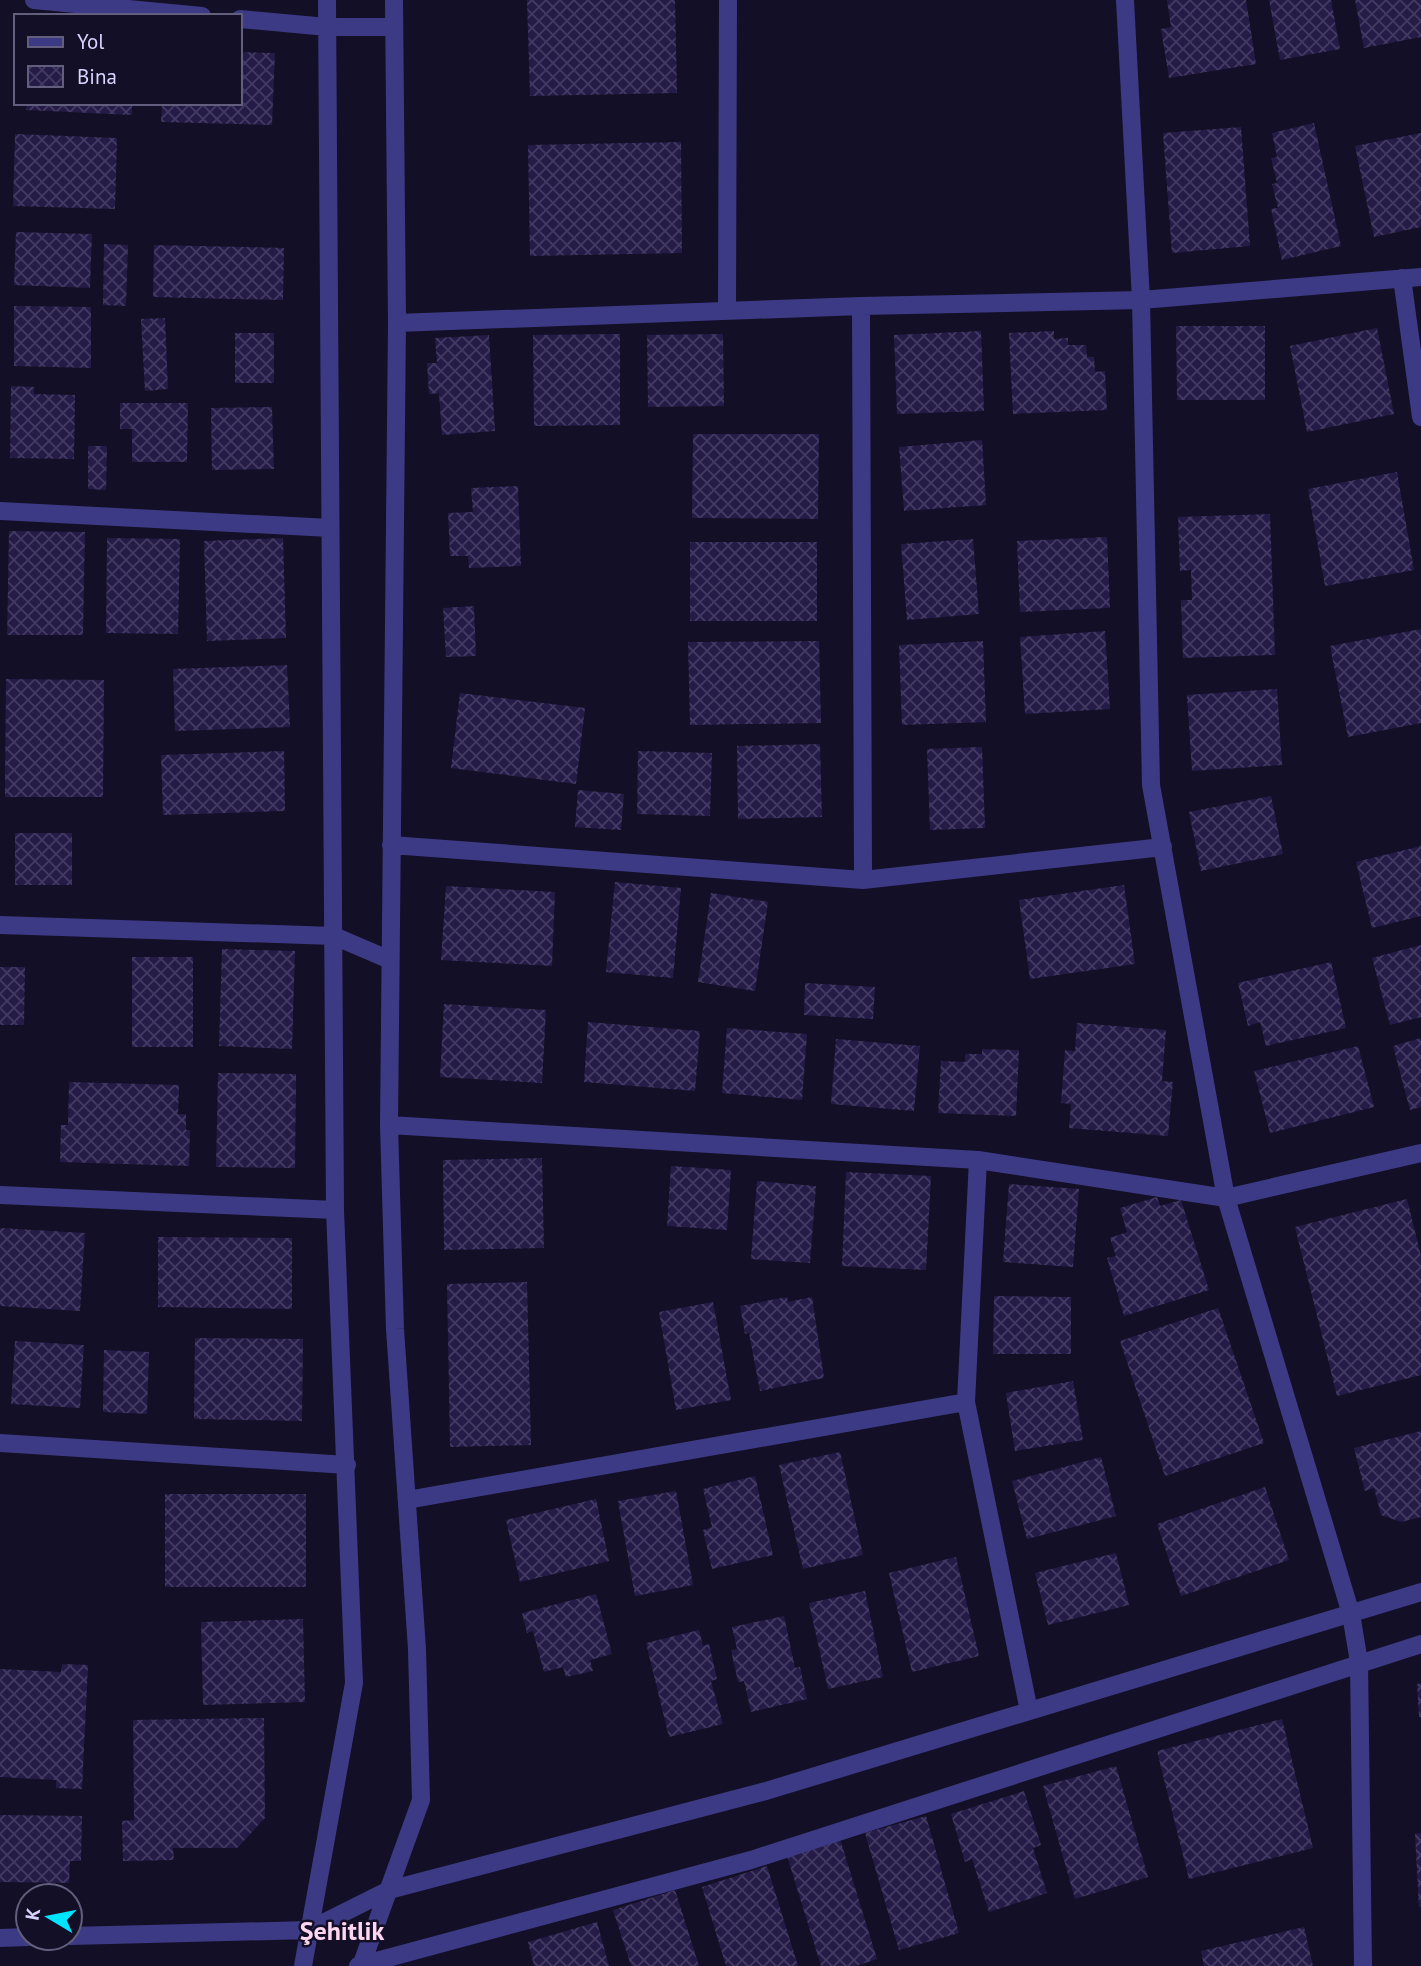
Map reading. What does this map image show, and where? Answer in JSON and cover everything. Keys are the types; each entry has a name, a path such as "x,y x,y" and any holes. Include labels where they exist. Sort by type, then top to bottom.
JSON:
{"street":[{"path":"34,0 181,14"},
{"path":"303,1966 354,1683 335,1210 327,0"},
{"path":"360,1965 421,1800 417,1649 395,1329 389,1125 397,323 394,0"},
{"path":"727,311 728,0"},
{"path":"1125,0 1141,300 1152,785 1226,1198 1351,1614 1359,1662 1363,1966"},
{"path":"242,19 327,27 394,27"},
{"path":"397,323 861,306 1141,300 1421,276"},
{"path":"1402,278 1421,417"},
{"path":"861,306 863,880"},
{"path":"0,511 330,528"},
{"path":"391,845 863,880 1163,847"},
{"path":"0,925 334,936 390,960"},
{"path":"389,1125 978,1160 1226,1198 1421,1153"},
{"path":"978,1160 966,1402 1029,1711"},
{"path":"0,1195 335,1210"},
{"path":"407,1500 966,1402"},
{"path":"0,1443 347,1465"},
{"path":"84,1936 309,1930 388,1890 765,1791 1421,1592"},
{"path":"360,1965 751,1860 1421,1644"}],"building":[{"path":"527,0 675,0 677,93 530,96"},
{"path":"1167,0 1246,0 1256,64 1169,78 1161,29 1171,27"},
{"path":"1269,0 1331,0 1340,49 1280,60"},
{"path":"1355,0 1421,0 1421,37 1364,48"},
{"path":"242,52 275,53 272,125 161,122 162,105 242,105"},
{"path":"27,105 132,105 132,115 26,110"},
{"path":"1314,123 1341,246 1282,260 1271,209 1278,208 1272,184 1277,183 1271,158 1277,157 1272,133"},
{"path":"1241,127 1250,246 1172,253 1163,133"},
{"path":"1421,133 1421,227 1374,237 1355,146"},
{"path":"15,134 117,138 115,209 13,206"},
{"path":"681,142 682,253 530,256 528,145"},
{"path":"16,232 92,234 90,288 14,285"},
{"path":"104,244 128,245 126,306 103,305"},
{"path":"154,245 284,248 283,300 153,297"},
{"path":"14,306 91,307 91,368 14,366"},
{"path":"165,318 168,389 145,391 141,319"},
{"path":"1176,326 1265,326 1265,400 1177,400"},
{"path":"1377,328 1394,414 1307,432 1290,346"},
{"path":"981,331 984,411 897,414 894,335"},
{"path":"1054,331 1054,339 1068,338 1068,345 1086,345 1087,357 1094,357 1095,372 1105,371 1107,410 1013,414 1009,333"},
{"path":"235,333 274,333 274,383 235,383"},
{"path":"620,334 620,425 534,426 533,335"},
{"path":"723,334 724,406 648,407 647,335"},
{"path":"489,335 495,431 442,435 439,393 429,394 427,363 437,363 435,338"},
{"path":"11,386 34,387 34,394 75,395 74,459 10,458"},
{"path":"120,403 188,403 187,462 132,462 132,429 120,429"},
{"path":"272,407 274,469 212,470 211,408"},
{"path":"693,434 819,434 818,519 692,518"},
{"path":"982,440 986,505 904,511 899,447"},
{"path":"88,446 107,446 106,490 88,489"},
{"path":"1397,472 1414,570 1325,586 1308,489"},
{"path":"518,486 521,566 469,568 468,556 450,556 448,513 473,512 471,488"},
{"path":"1270,514 1275,655 1183,658 1181,600 1192,600 1191,570 1180,571 1178,517"},
{"path":"9,531 85,532 83,635 7,635"},
{"path":"1107,537 1110,608 1020,612 1017,541"},
{"path":"107,538 180,539 178,634 106,633"},
{"path":"283,538 286,638 207,641 204,541"},
{"path":"973,539 979,614 907,620 901,544"},
{"path":"690,542 817,542 817,621 690,621"},
{"path":"474,606 476,656 446,657 443,608"},
{"path":"1421,629 1421,723 1348,737 1330,646"},
{"path":"1105,631 1110,709 1025,714 1020,637"},
{"path":"819,641 821,723 690,725 688,642"},
{"path":"983,641 986,722 902,725 899,645"},
{"path":"287,665 290,727 175,731 173,669"},
{"path":"6,679 104,680 103,797 5,797"},
{"path":"1277,689 1282,765 1192,771 1187,695"},
{"path":"460,693 585,708 576,784 451,768"},
{"path":"820,744 822,817 738,819 737,746"},
{"path":"982,747 985,828 930,830 927,749"},
{"path":"284,751 285,811 163,815 161,755"},
{"path":"638,751 712,753 710,816 637,814"},
{"path":"578,790 624,794 621,830 575,827"},
{"path":"1271,796 1283,854 1201,871 1189,812"},
{"path":"15,833 72,833 72,885 15,885"},
{"path":"1421,846 1421,916 1372,928 1356,862"},
{"path":"615,882 681,888 673,978 606,972"},
{"path":"1124,885 1135,964 1030,979 1019,900"},
{"path":"446,886 555,892 552,966 441,960"},
{"path":"711,893 768,902 755,991 698,982"},
{"path":"1421,945 1421,1017 1390,1025 1372,958"},
{"path":"222,949 295,951 292,1049 219,1046"},
{"path":"132,957 193,957 193,1047 132,1047"},
{"path":"1331,962 1346,1028 1266,1046 1260,1022 1248,1026 1238,983"},
{"path":"0,967 25,967 24,1025 0,1025"},
{"path":"805,983 875,987 873,1019 804,1015"},
{"path":"444,1004 546,1010 542,1083 440,1077"},
{"path":"588,1022 700,1031 695,1091 584,1082"},
{"path":"1077,1023 1166,1030 1162,1081 1173,1082 1168,1136 1069,1128 1071,1104 1061,1103 1065,1050 1075,1051"},
{"path":"727,1028 807,1034 802,1100 722,1093"},
{"path":"1421,1038 1421,1107 1410,1110 1393,1046"},
{"path":"836,1039 920,1046 914,1111 831,1104"},
{"path":"1358,1046 1374,1107 1270,1133 1254,1071"},
{"path":"982,1049 1019,1050 1016,1116 938,1113 941,1061 965,1062 965,1054 982,1054"},
{"path":"218,1073 296,1074 295,1168 216,1167"},
{"path":"69,1082 179,1085 178,1114 186,1114 186,1130 190,1130 189,1166 60,1162 61,1125 68,1125"},
{"path":"542,1158 544,1248 444,1250 443,1160"},
{"path":"671,1166 731,1170 727,1230 667,1226"},
{"path":"846,1172 931,1176 926,1270 842,1266"},
{"path":"757,1181 816,1186 810,1263 751,1259"},
{"path":"1009,1184 1079,1189 1073,1267 1003,1262"},
{"path":"1157,1197 1160,1206 1181,1200 1209,1290 1124,1316 1107,1258 1116,1256 1110,1238 1127,1232 1120,1208"},
{"path":"1407,1199 1421,1256 1421,1375 1337,1396 1295,1227"},
{"path":"0,1228 85,1233 80,1311 0,1306"},
{"path":"158,1237 292,1238 292,1309 158,1307"},
{"path":"527,1282 531,1445 450,1447 447,1284"},
{"path":"994,1296 1071,1297 1071,1354 993,1354"},
{"path":"787,1297 788,1302 812,1297 824,1378 760,1391 749,1333 745,1334 740,1306"},
{"path":"713,1302 731,1400 676,1410 659,1312"},
{"path":"1218,1308 1264,1443 1165,1476 1120,1341"},
{"path":"195,1338 303,1339 302,1421 194,1419"},
{"path":"15,1341 84,1345 80,1408 11,1404"},
{"path":"104,1350 149,1352 147,1414 103,1412"},
{"path":"1073,1381 1083,1440 1015,1451 1006,1393"},
{"path":"1421,1431 1421,1517 1401,1522 1381,1515 1374,1488 1365,1491 1354,1448"},
{"path":"840,1452 863,1555 803,1569 779,1465"},
{"path":"1101,1457 1116,1516 1027,1539 1012,1481"},
{"path":"755,1476 773,1555 712,1569 703,1530 712,1527 703,1489"},
{"path":"1265,1487 1289,1560 1181,1596 1157,1524"},
{"path":"676,1491 693,1585 635,1596 618,1501"},
{"path":"165,1494 306,1494 306,1587 165,1587"},
{"path":"596,1499 609,1561 520,1582 506,1520"},
{"path":"1116,1553 1129,1605 1048,1625 1035,1573"},
{"path":"956,1557 979,1656 912,1672 889,1573"},
{"path":"865,1591 883,1677 828,1689 809,1603"},
{"path":"596,1594 612,1654 590,1660 593,1671 566,1677 563,1667 544,1672 533,1631 527,1633 522,1613"},
{"path":"784,1616 795,1668 800,1667 807,1699 751,1712 744,1681 738,1682 731,1650 737,1649 732,1627"},
{"path":"303,1619 305,1702 203,1705 201,1622"},
{"path":"699,1630 703,1646 709,1644 717,1679 711,1681 723,1724 669,1737 646,1643"},
{"path":"62,1664 88,1665 82,1789 56,1788 56,1780 0,1777 0,1669 61,1672"},
{"path":"1421,1683 1421,1717 1419,1717 1417,1684"},
{"path":"264,1718 265,1818 237,1848 173,1848 174,1860 123,1861 122,1821 134,1820 133,1720"},
{"path":"1282,1719 1313,1848 1189,1879 1157,1751"},
{"path":"1116,1766 1148,1877 1075,1899 1043,1786"},
{"path":"1024,1791 1041,1845 1033,1848 1047,1893 989,1912 972,1859 965,1862 951,1814"},
{"path":"0,1815 82,1816 81,1861 70,1861 69,1882 0,1882"},
{"path":"926,1816 959,1933 899,1950 865,1833"},
{"path":"1421,1833 1421,1907 1419,1907 1415,1834"},
{"path":"840,1839 877,1959 856,1966 821,1966 787,1856"},
{"path":"767,1866 798,1966 726,1966 702,1887"},
{"path":"675,1890 699,1966 631,1966 613,1910"},
{"path":"597,1922 609,1966 534,1966 528,1942"},
{"path":"1304,1927 1313,1966 1204,1966 1201,1951"}],"district":[{"name":"Şehitlik","path":"342,1930"}]}
